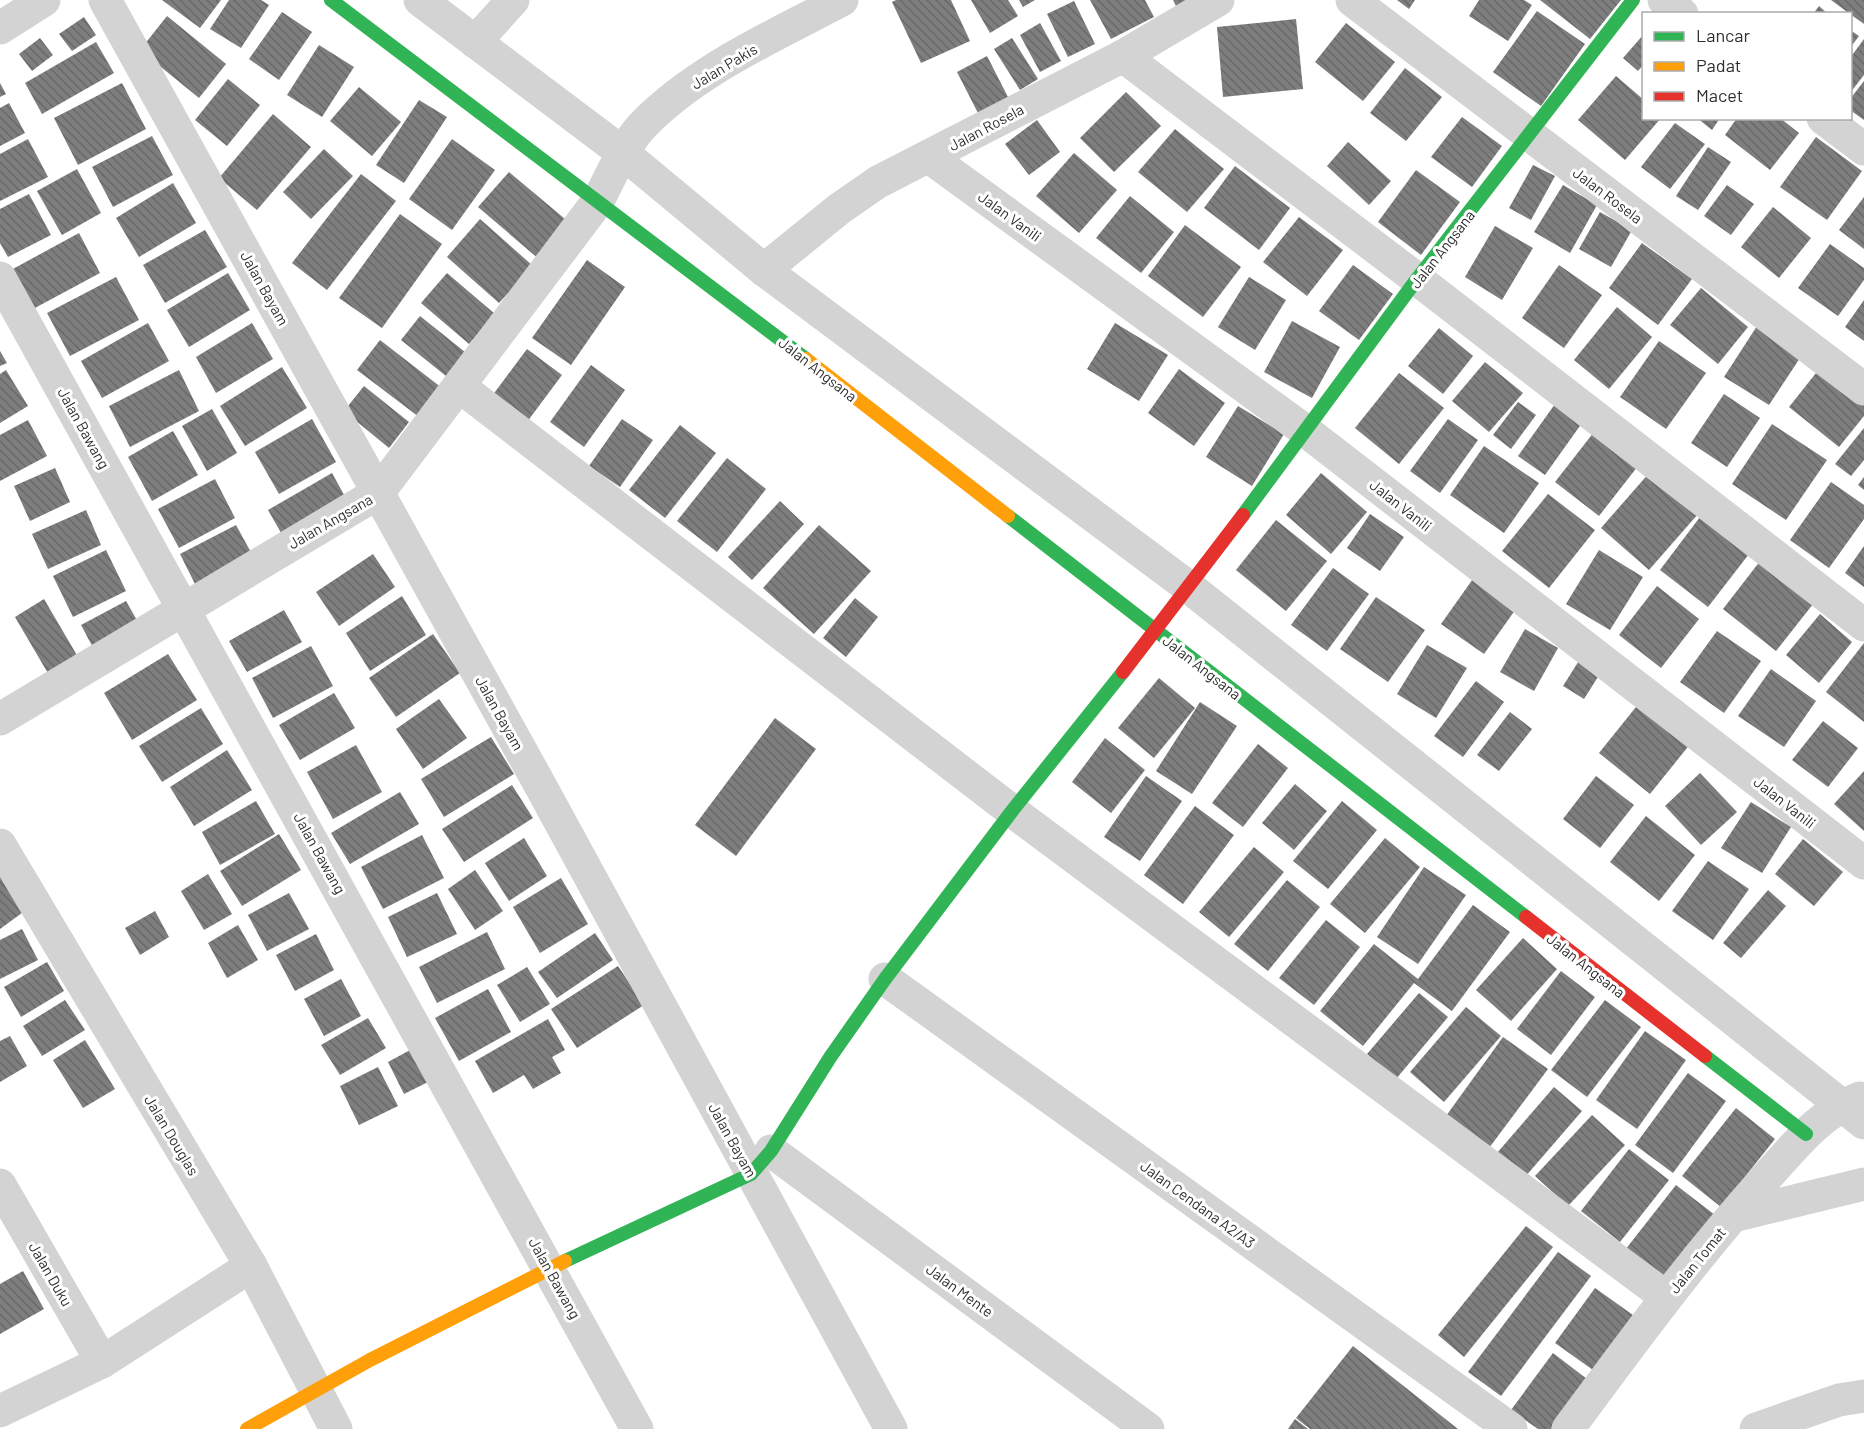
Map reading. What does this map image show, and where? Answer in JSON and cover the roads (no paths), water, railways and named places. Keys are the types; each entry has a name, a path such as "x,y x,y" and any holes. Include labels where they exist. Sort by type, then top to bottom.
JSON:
{"street":[{"path":"0,28 44,0"},
{"name":"Jalan Bayam","path":"105,0 378,493 761,1162 891,1429"},
{"name":"Jalan Angsana","path":"331,0 598,201 1806,1134"},
{"path":"420,0 623,153 764,270 1190,588 1857,1108"},
{"path":"475,42 513,0"},
{"name":"Jalan Pakis","path":"598,201 623,153 641,128 682,91 758,44 842,0"},
{"name":"Jalan Rosela","path":"764,270 878,182 1123,56 1218,0"},
{"name":"Jalan Rosela","path":"1352,0 1864,389"},
{"name":"Jalan Angsana","path":"761,1162 885,979 1012,811 1190,588 1307,432 1417,279 1633,0"},
{"path":"1664,0 1679,12"},
{"path":"1123,56 1417,279 1864,625"},
{"path":"1826,120 1864,149"},
{"name":"Jalan Vanili","path":"929,157 1307,432 1864,863"},
{"name":"Jalan Angsana","path":"0,719 378,493 598,201"},
{"name":"Jalan Bawang","path":"0,278 637,1429"},
{"path":"459,386 1012,811 1666,1297"},
{"name":"Jalan Douglas","path":"0,845 251,1266 336,1429"},
{"name":"Jalan Cendana A2/A3","path":"885,979 1511,1429"},
{"name":"Jalan Tomat","path":"1568,1429 1666,1297 1733,1216 1806,1134 1857,1108"},
{"path":"247,1429 316,1389 549,1267 761,1162"},
{"name":"Jalan Mente","path":"761,1162 1148,1429"},
{"path":"1733,1216 1864,1184"},
{"name":"Jalan Duku","path":"0,1185 102,1362"},
{"path":"0,1411 102,1362 251,1266"},
{"path":"1756,1429 1839,1400 1864,1396"}]}
